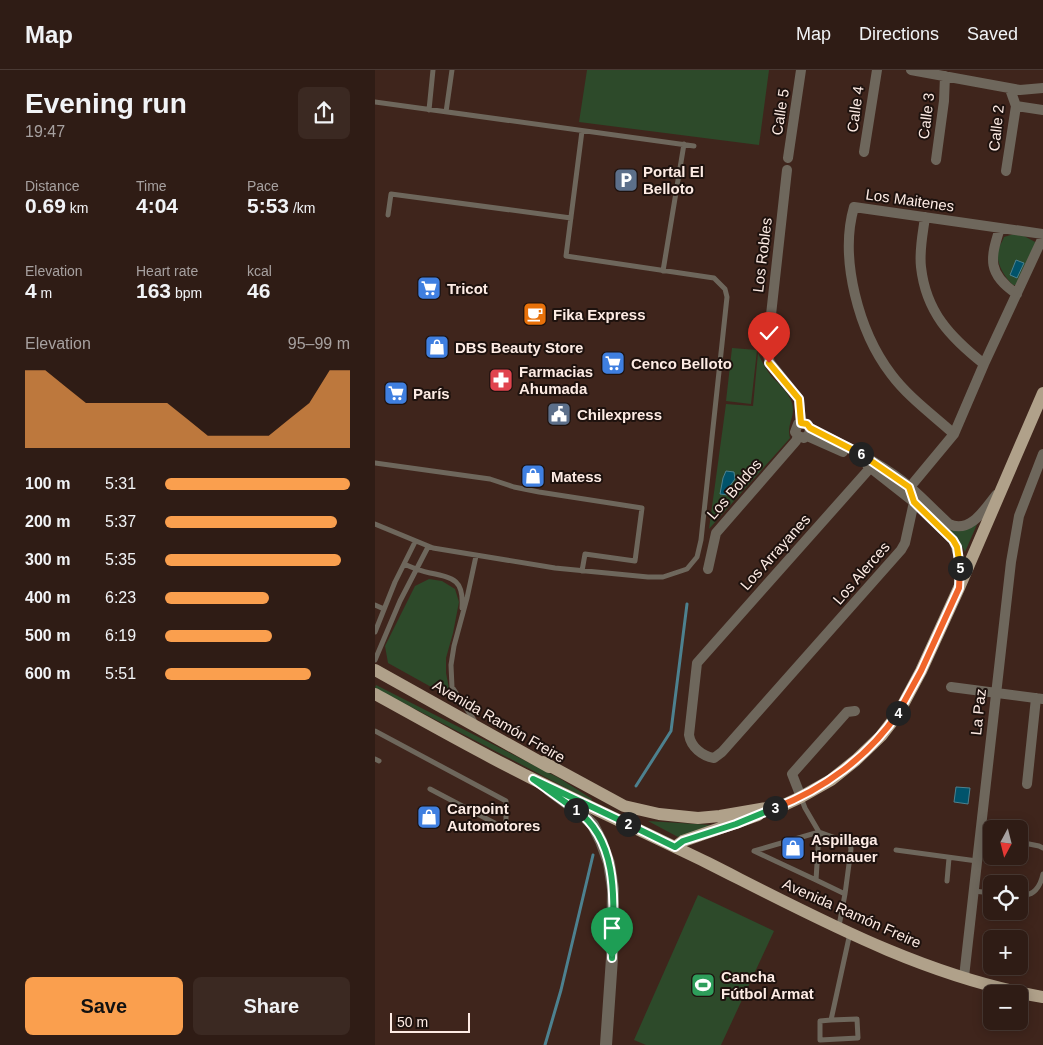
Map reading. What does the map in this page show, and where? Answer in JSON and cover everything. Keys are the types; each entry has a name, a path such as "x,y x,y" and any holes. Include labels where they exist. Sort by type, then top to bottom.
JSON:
{"main road":[{"path":"675,847 683,841 736,824 801,797 831,780 856,760 881,736 892,721 921,671 1043,393"},
{"name":"Avenida Ramón Freire","path":"375,670 543,762 655,837"},
{"name":"Avenida Ramón Freire","path":"379,698 533,779 844,930 891,951 964,978 999,988 1043,997"},
{"path":"543,762 624,806 659,814 698,818 784,805"}],"street":[{"name":"Calle 5","path":"788,158 801,70"},
{"name":"Calle 4","path":"865,152 877,70"},
{"path":"911,70 933,72 1011,89 1043,88"},
{"name":"Calle 3","path":"936,160 944,101 945,76"},
{"name":"Calle 2","path":"1006,171 1016,106 1011,89"},
{"path":"1016,106 1043,110"},
{"name":"Los Robles","path":"787,170 767,350 769,363 799,399 801,423 807,424 805,434 848,447 909,487 946,527 957,547 960,569 959,588"},
{"name":"Los Maitenes","path":"954,434 903,388 877,353 868,335 859,312 852,277 849,247 855,207 1043,236"},
{"path":"925,217 921,266 929,297 941,323 953,337 984,364"},
{"path":"1000,228 992,257 993,266 1001,282 1017,294"},
{"path":"914,502 909,487 954,434 1043,236"},
{"name":"Los Boldos","path":"709,569 716,533 805,434"},
{"name":"La Paz","path":"964,978 1011,562 1019,516 1043,454"},
{"name":"Los Robles","path":"875,466 914,502 946,527"},
{"name":"Los Arrayanes","path":"708,757 698,751 692,744 689,734 697,663 875,466"},
{"path":"946,527 967,525 981,513 1003,486"},
{"name":"Los Alerces","path":"708,757 714,758 722,752 893,560 905,543 914,502"},
{"path":"951,687 1040,699 1027,784"},
{"path":"801,797 792,774 847,712 855,711"},
{"path":"533,779 583,815 593,825 609,863 613,889 612,958 606,1045"}],"lane":[{"path":"429,110 433,70"},
{"path":"447,112 452,70"},
{"path":"375,102 694,146"},
{"path":"375,524 428,546 476,556 582,571 663,577 687,569 697,557 701,540 727,297 725,289 714,278 567,256 582,131"},
{"path":"663,271 684,144"},
{"path":"388,215 391,194 571,218"},
{"path":"375,463 490,479 514,487 539,492 642,508 635,561 585,554 582,571"},
{"path":"375,632 415,542"},
{"path":"375,660 400,601 428,546"},
{"path":"476,556 451,665 452,687 462,705 479,726"},
{"path":"404,564 417,570 447,576 456,581 461,590 463,601 461,624"},
{"path":"375,605 384,609"},
{"path":"375,624 381,620"},
{"path":"375,731 506,801 506,829 431,789"},
{"path":"801,797 819,832 816,880"},
{"path":"831,1020 844,930 845,894 850,844 819,832 754,851 845,894"},
{"path":"1028,844 1043,848"},
{"path":"896,850 978,861"},
{"path":"947,881 949,858"},
{"path":"1028,895 1036,890 1043,874"},
{"path":"974,891 983,892"},
{"path":"831,1020 857,1020 858,1038 820,1040 820,1021 831,1020"}],"green space":[{"path":"587,70 769,70 759,145 579,122"},
{"path":"1014,234 1024,236 1037,243 1017,285 1013,285 1004,274 998,257 999,248 1004,237"},
{"path":"732,348 757,350 751,404 726,401"},
{"path":"758,353 768,372 791,399 793,412 789,429 790,438 709,529 726,404 753,406"},
{"path":"978,522 965,552 958,539 948,529"},
{"path":"429,579 442,581 455,589 459,602 446,658 446,673 451,698 388,663 385,646 415,586"},
{"path":"376,685 559,778 592,799 591,801 375,688"},
{"path":"648,821 711,825 678,837"},
{"name":"Cancha Fútbol Armat","path":"698,895 774,931 721,1045 646,1045 634,1040"}],"water":[{"path":"1016,260 1024,263 1017,278 1010,275"},
{"path":"726,471 734,472 735,479 729,487 728,495 720,494"},
{"path":"956,787 970,788 968,804 954,802"}],"waterway":[{"path":"636,786 671,731 687,604"},
{"path":"545,1045 561,990 593,855"}],"place":[{"name":"Portal El Belloto","path":"626,180"},
{"name":"Tricot","path":"429,288"},
{"name":"Fika Express","path":"535,314"},
{"name":"DBS Beauty Store","path":"437,347"},
{"name":"Cenco Belloto","path":"613,363"},
{"name":"Farmacias Ahumada","path":"501,380"},
{"name":"París","path":"396,393"},
{"name":"Chilexpress","path":"559,414"},
{"name":"Matess","path":"533,476"},
{"name":"Carpoint Automotores","path":"429,817"},
{"name":"Aspillaga Hornauer","path":"793,848"},
{"name":"Cancha Fútbol Armat","path":"703,985"}],"route":[{"path":"612,958 613,889 609,863 601,841 593,825 583,815 533,779 675,847 683,841 736,824 801,797 831,780 856,760 881,736 898,714 921,671 959,588 960,569 957,547 943,529 914,502 909,487 848,447 810,428 804,422 801,423 799,399 769,363"}]}
